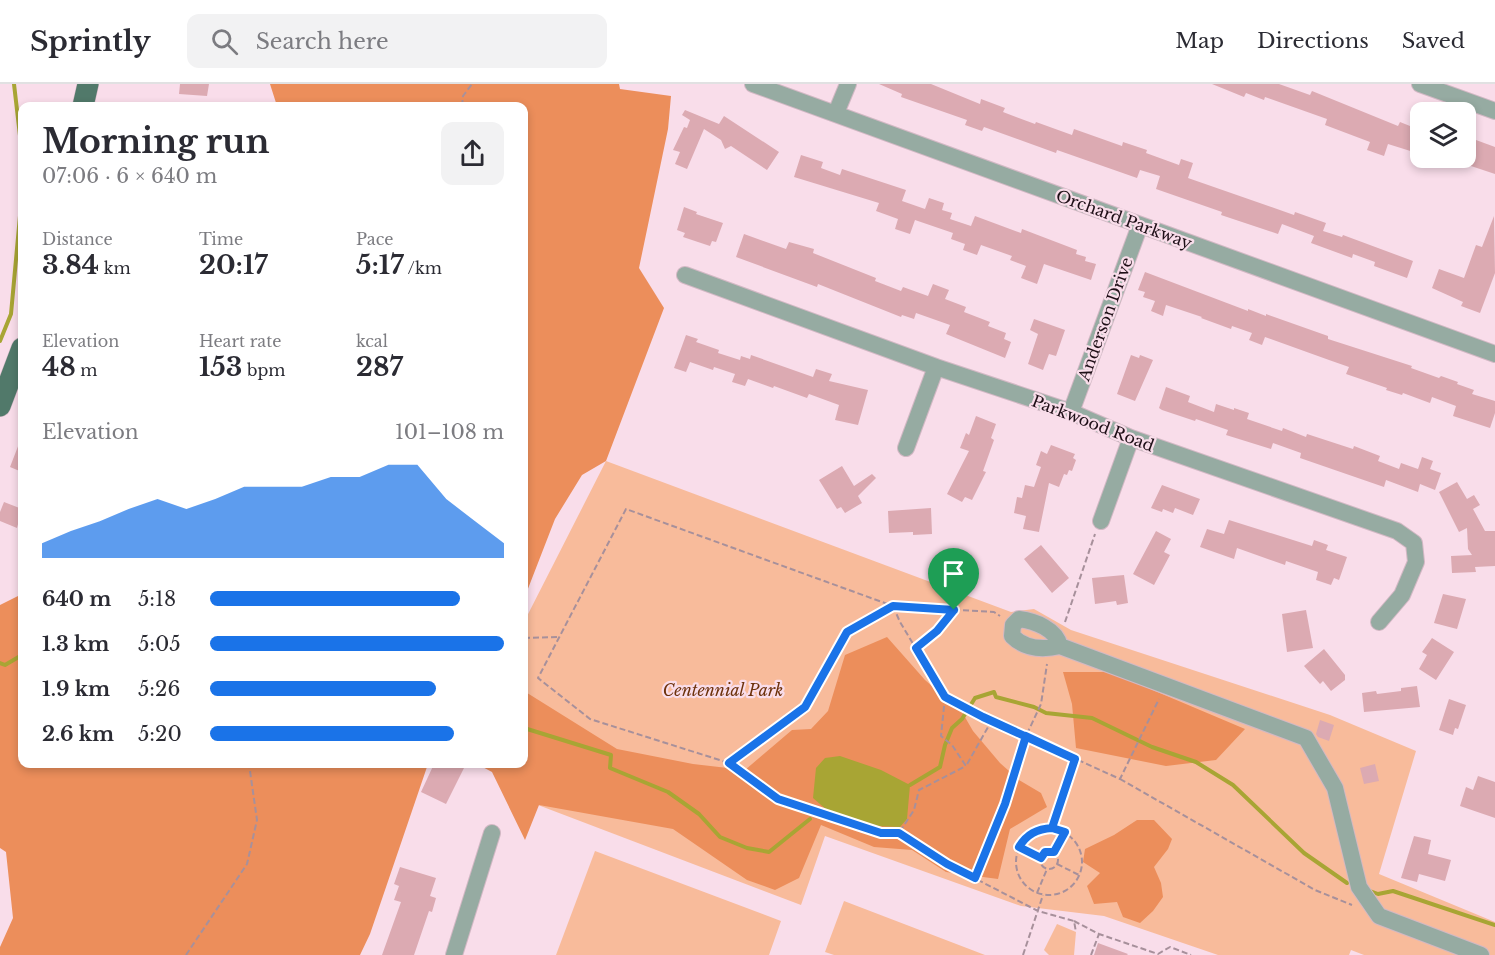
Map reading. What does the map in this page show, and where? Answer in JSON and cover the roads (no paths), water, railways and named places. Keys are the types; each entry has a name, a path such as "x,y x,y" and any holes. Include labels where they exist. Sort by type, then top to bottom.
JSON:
{"main road":[{"path":"84,102 88,84"},
{"path":"0,406 18,359"}],"street":[{"name":"Orchard Parkway","path":"753,84 1495,354"},
{"path":"836,113 848,84"},
{"path":"1420,84 1495,111"},
{"name":"Anderson Drive","path":"1071,412 1140,225"},
{"name":"Parkwood Road","path":"685,275 936,367 1071,412 1131,438 1397,531 1414,543 1416,562 1402,595 1379,622"},
{"path":"906,448 936,367"},
{"path":"1101,520 1131,438"},
{"path":"1054,648 1306,738 1335,788 1359,887 1379,916 1481,955"},
{"path":"454,955 492,833"}],"waterway":[{"path":"14,84 18,118"},
{"path":"0,341 11,314 18,238"},
{"path":"0,663 5,665 18,657"},
{"path":"910,785 940,767 952,728 962,719 975,698 994,692 996,697 1034,707 1046,713 1092,718 1152,747 1196,762 1233,785 1304,853 1347,883"},
{"path":"528,729 611,755 610,768 668,792 699,814 720,837 747,848 769,852 810,819"},
{"path":"1370,891 1378,894 1393,891 1495,925"}],"park label":[{"name":"Centennial Park","path":"723,690"}]}
